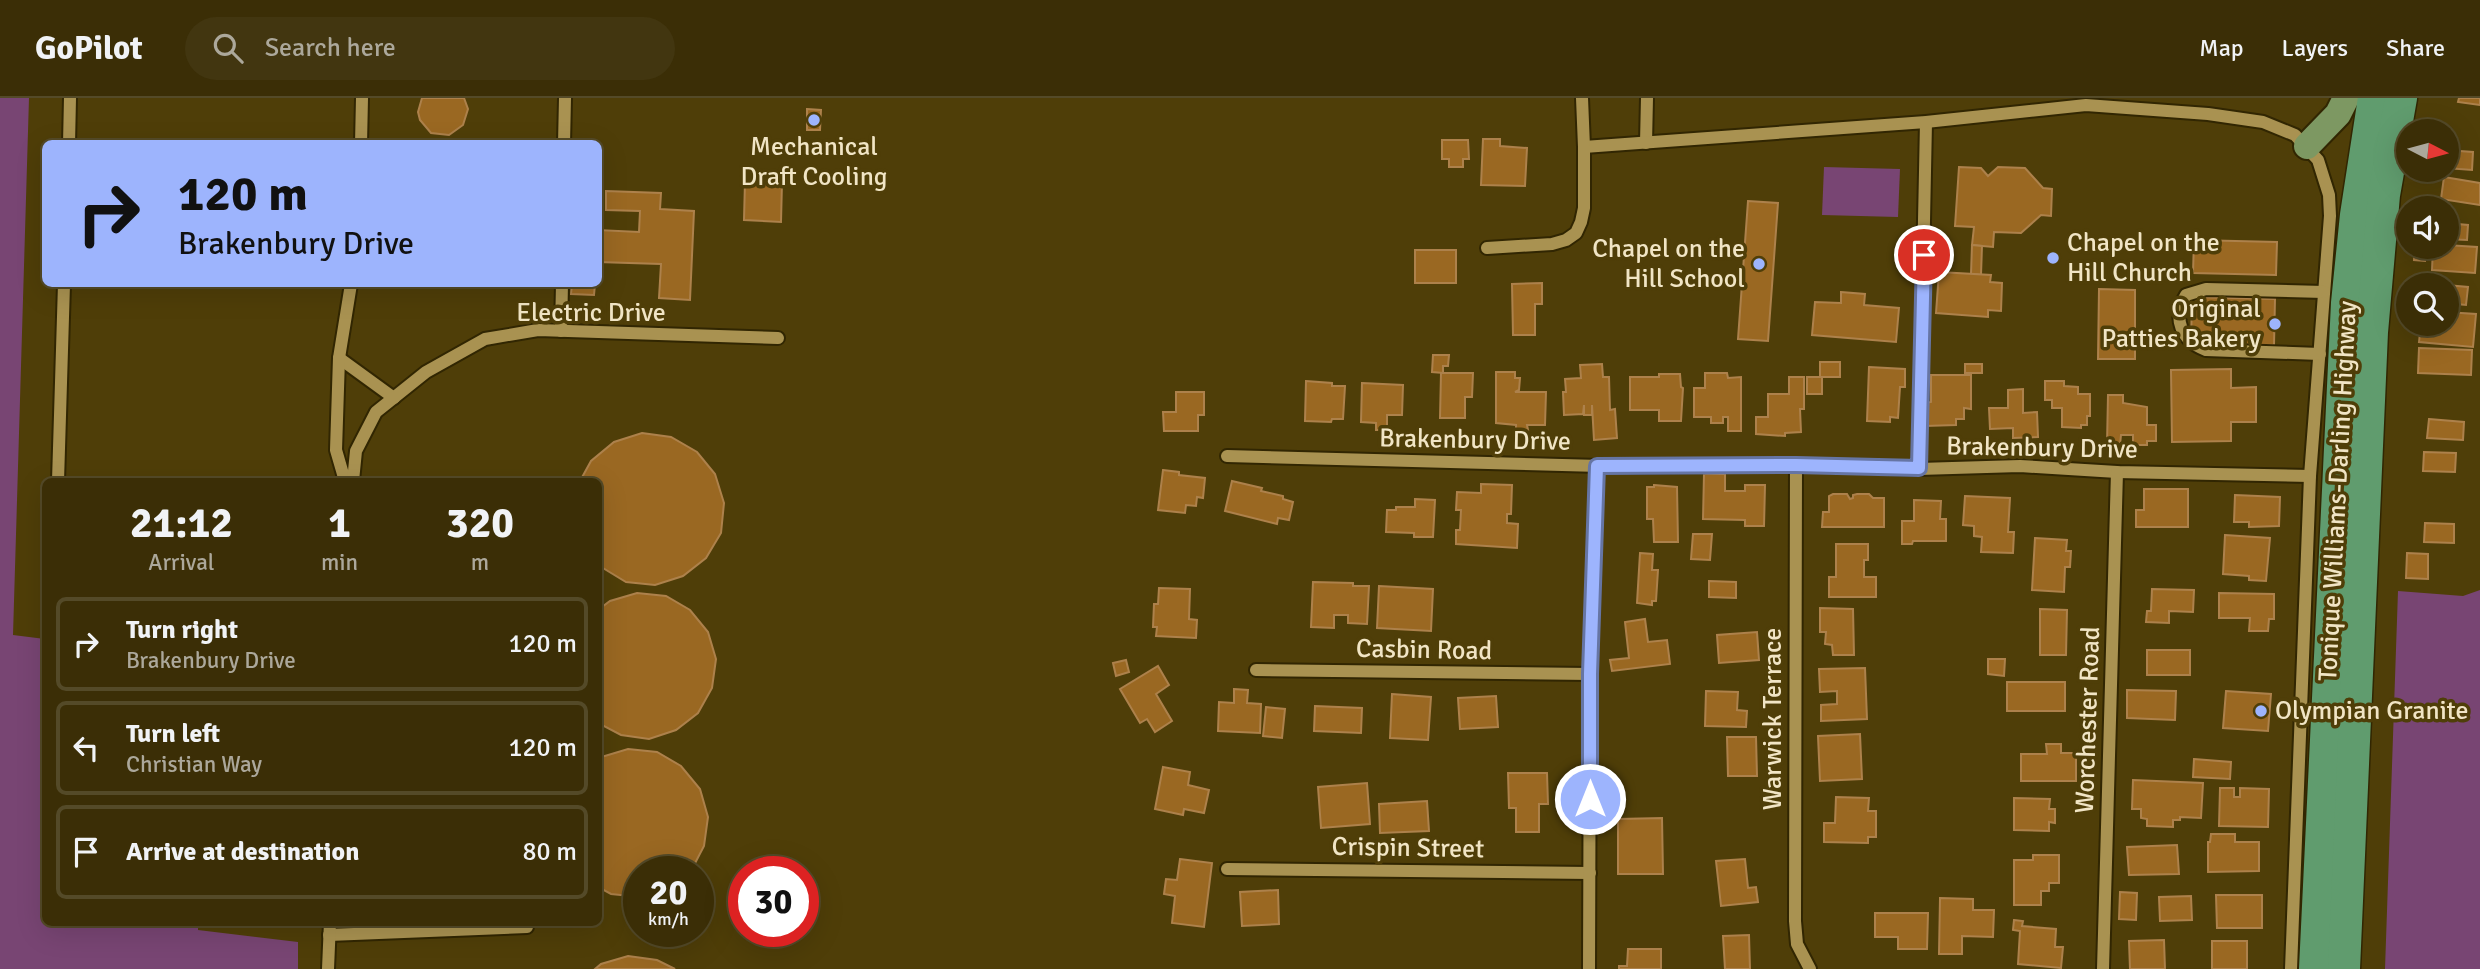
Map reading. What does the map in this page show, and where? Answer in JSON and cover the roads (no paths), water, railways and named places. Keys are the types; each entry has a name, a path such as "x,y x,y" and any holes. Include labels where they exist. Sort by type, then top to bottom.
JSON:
{"highway":[{"name":"Tonique Williams-Darling Highway","path":"2315,969 2347,303 2356,215 2375,98"},
{"name":"Tonique Williams-Darling Highway","path":"2344,969 2372,332 2385,195 2401,98"}],"main road":[{"path":"2307,146 2338,114 2346,98"}],"street":[{"path":"69,140 70,98"},
{"path":"361,140 362,98"},
{"path":"564,140 565,98"},
{"path":"1487,248 1552,244 1566,240 1576,233 1584,208 1582,98"},
{"path":"1646,143 1647,98"},
{"path":"1584,147 1926,122 2064,107 2108,105 2263,122 2295,135 2307,146 2318,160 2329,195 2330,216 2310,477 2291,969"},
{"path":"1919,468 1926,122"},
{"path":"58,478 64,287"},
{"path":"344,478 336,450 339,358 351,287"},
{"path":"561,331 562,287"},
{"path":"2320,354 2206,350 2192,345 2179,321 2181,303 2186,295 2207,289 2325,292"},
{"name":"Electric Drive","path":"353,478 356,451 376,412 426,372 485,339 538,330 778,338"},
{"path":"339,358 394,398"},
{"name":"Brakenbury Drive","path":"1227,456 1597,466 2020,466 2117,472 2310,477"},
{"name":"Warwick Terrace","path":"1796,465 1795,921 1797,944 1810,969"},
{"path":"1589,969 1590,674 1597,466"},
{"name":"Worchester Road","path":"2103,969 2117,472"},
{"name":"Casbin Road","path":"1256,670 1590,674"},
{"name":"Crispin Street","path":"1227,869 1590,873"},
{"path":"328,969 330,928 527,928"}],"place":[{"name":"Mechanical Draft Cooling","path":"814,120"},
{"name":"Chapel on the Hill Church","path":"2053,258"},
{"name":"Chapel on the Hill School","path":"1759,264"},
{"name":"Original Patties Bakery","path":"2275,324"},
{"name":"Olympian Granite","path":"2261,711"}]}
